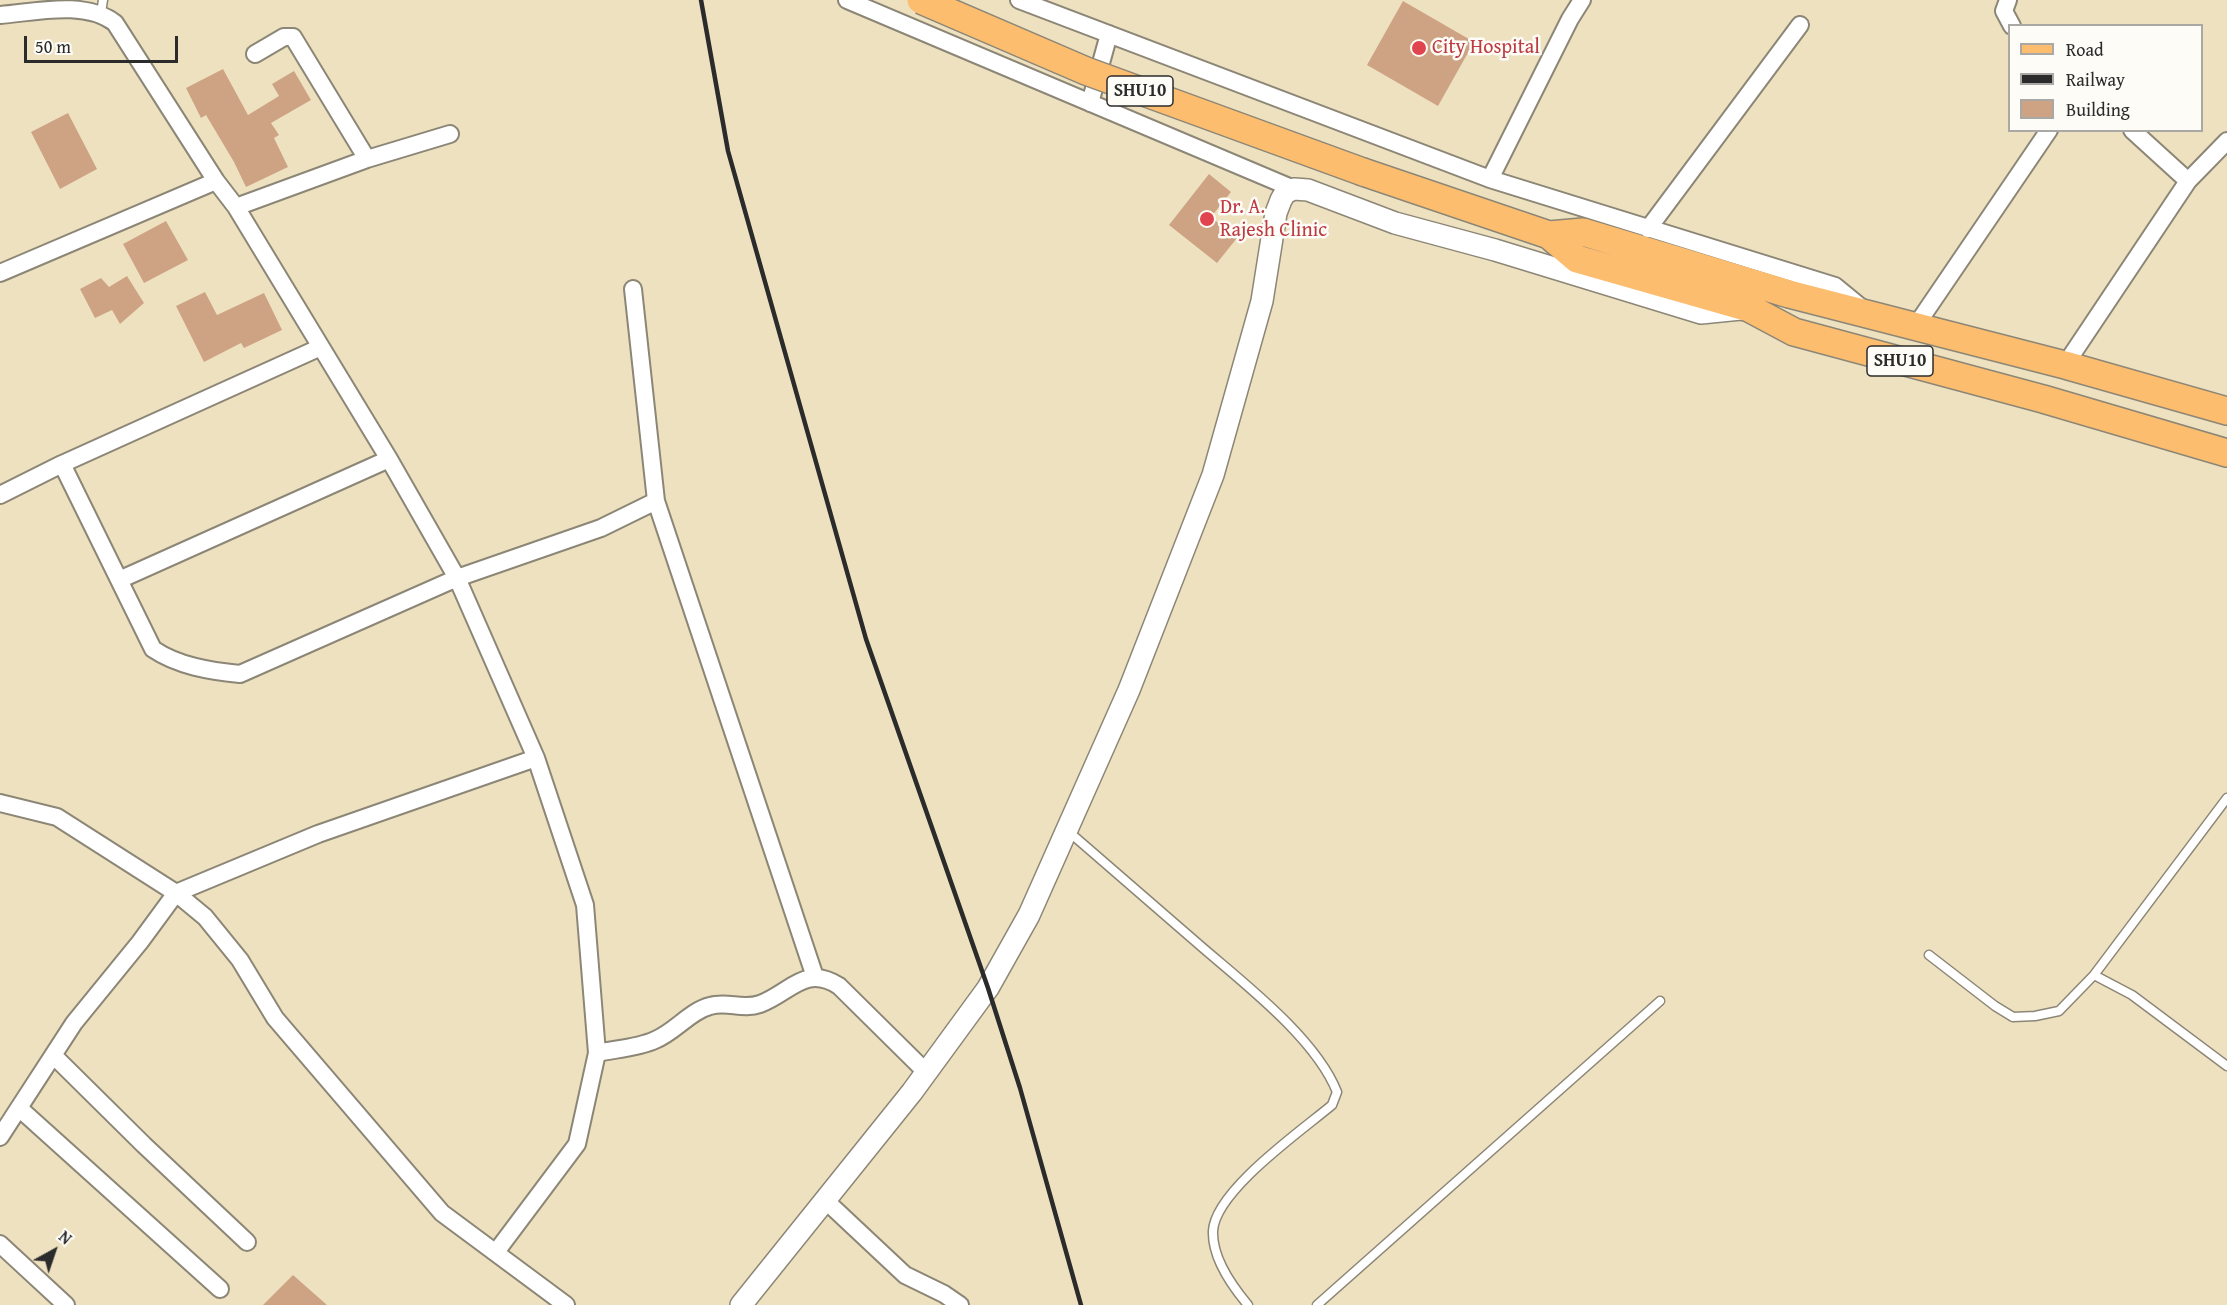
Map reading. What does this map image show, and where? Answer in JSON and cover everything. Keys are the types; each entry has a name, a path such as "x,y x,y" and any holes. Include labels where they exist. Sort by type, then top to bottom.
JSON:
{"main road":[{"name":"SHU10","path":"921,0 1086,71 1363,172 1549,235 1577,259 1749,308 1794,332 2043,399 2227,453"},
{"name":"SHU10","path":"1549,235 1583,232 1789,294 2065,365 2227,411"}],"street":[{"path":"847,0 1294,189 1308,190 1395,224 1495,250 1701,313 1749,308"},
{"path":"1019,0 1490,179 1835,286 1873,316"},
{"path":"1490,179 1570,19 1582,0"},
{"path":"2008,0 2004,11 2011,24"},
{"path":"0,15 62,5 88,9 102,7 115,23 216,181 236,207 389,459 457,578 536,758 585,905 597,1053 577,1144 496,1252"},
{"path":"1648,229 1800,26"},
{"path":"1090,103 1109,34"},
{"path":"255,54 284,37 293,37 368,159"},
{"path":"1915,327 2048,132"},
{"path":"2134,132 2188,181"},
{"path":"236,207 368,159 450,134"},
{"path":"2065,365 2188,181 2227,141"},
{"path":"0,273 216,181"},
{"path":"741,1305 927,1072 988,988 1029,915 1129,690 1213,475 1262,301 1276,213 1285,193 1294,189"},
{"path":"633,289 656,501 815,977"},
{"path":"0,495 62,464 321,347"},
{"path":"119,580 389,459"},
{"path":"62,464 153,649 167,658 213,671 240,674 457,578 601,528 656,501"},
{"path":"0,1137 74,1023 140,942 176,893 318,834 536,758"},
{"path":"0,803 57,817 176,893 204,917 240,960 275,1018 442,1213 566,1305"},
{"path":"597,1053 654,1041 706,1006 722,1003 748,1007 762,1003 798,982 815,977 828,979 839,986 927,1072"},
{"path":"54,1056 247,1242"},
{"path":"19,1108 220,1289"},
{"path":"825,1200 905,1275 944,1294 960,1305"},
{"path":"0,1244 66,1305"}],"lane":[{"path":"1929,955 1995,1006 2013,1017 2035,1016 2059,1011 2094,975 2227,798"},
{"path":"1068,831 1242,981 1307,1043 1330,1076 1337,1092 1332,1106 1243,1178 1224,1201 1213,1230 1219,1263 1235,1290 1248,1305"},
{"path":"2094,975 2132,995 2227,1066"},
{"path":"1317,1305 1660,1001"}],"building":[{"path":"1403,1 1474,42 1438,106 1367,65"},
{"path":"223,69 248,115 279,96 272,84 294,71 311,100 271,123 279,135 274,138 288,167 246,187 206,115 201,118 186,88"},
{"path":"68,113 97,169 60,189 31,132"},
{"path":"1209,174 1231,192 1211,217 1237,238 1217,263 1169,225"},
{"path":"166,221 188,260 144,283 123,244"},
{"path":"127,276 144,303 120,324 112,310 95,318 80,289 101,278 109,287"},
{"path":"205,292 217,315 264,293 282,330 244,348 241,343 204,362 176,306"},
{"path":"293,1275 327,1305 263,1305"}],"railway":[{"path":"701,0 728,151 866,639 988,988 1020,1088 1081,1305"}],"place":[{"name":"City Hospital","path":"1419,48"},
{"name":"Dr. A. Rajesh Clinic","path":"1207,219"}]}
